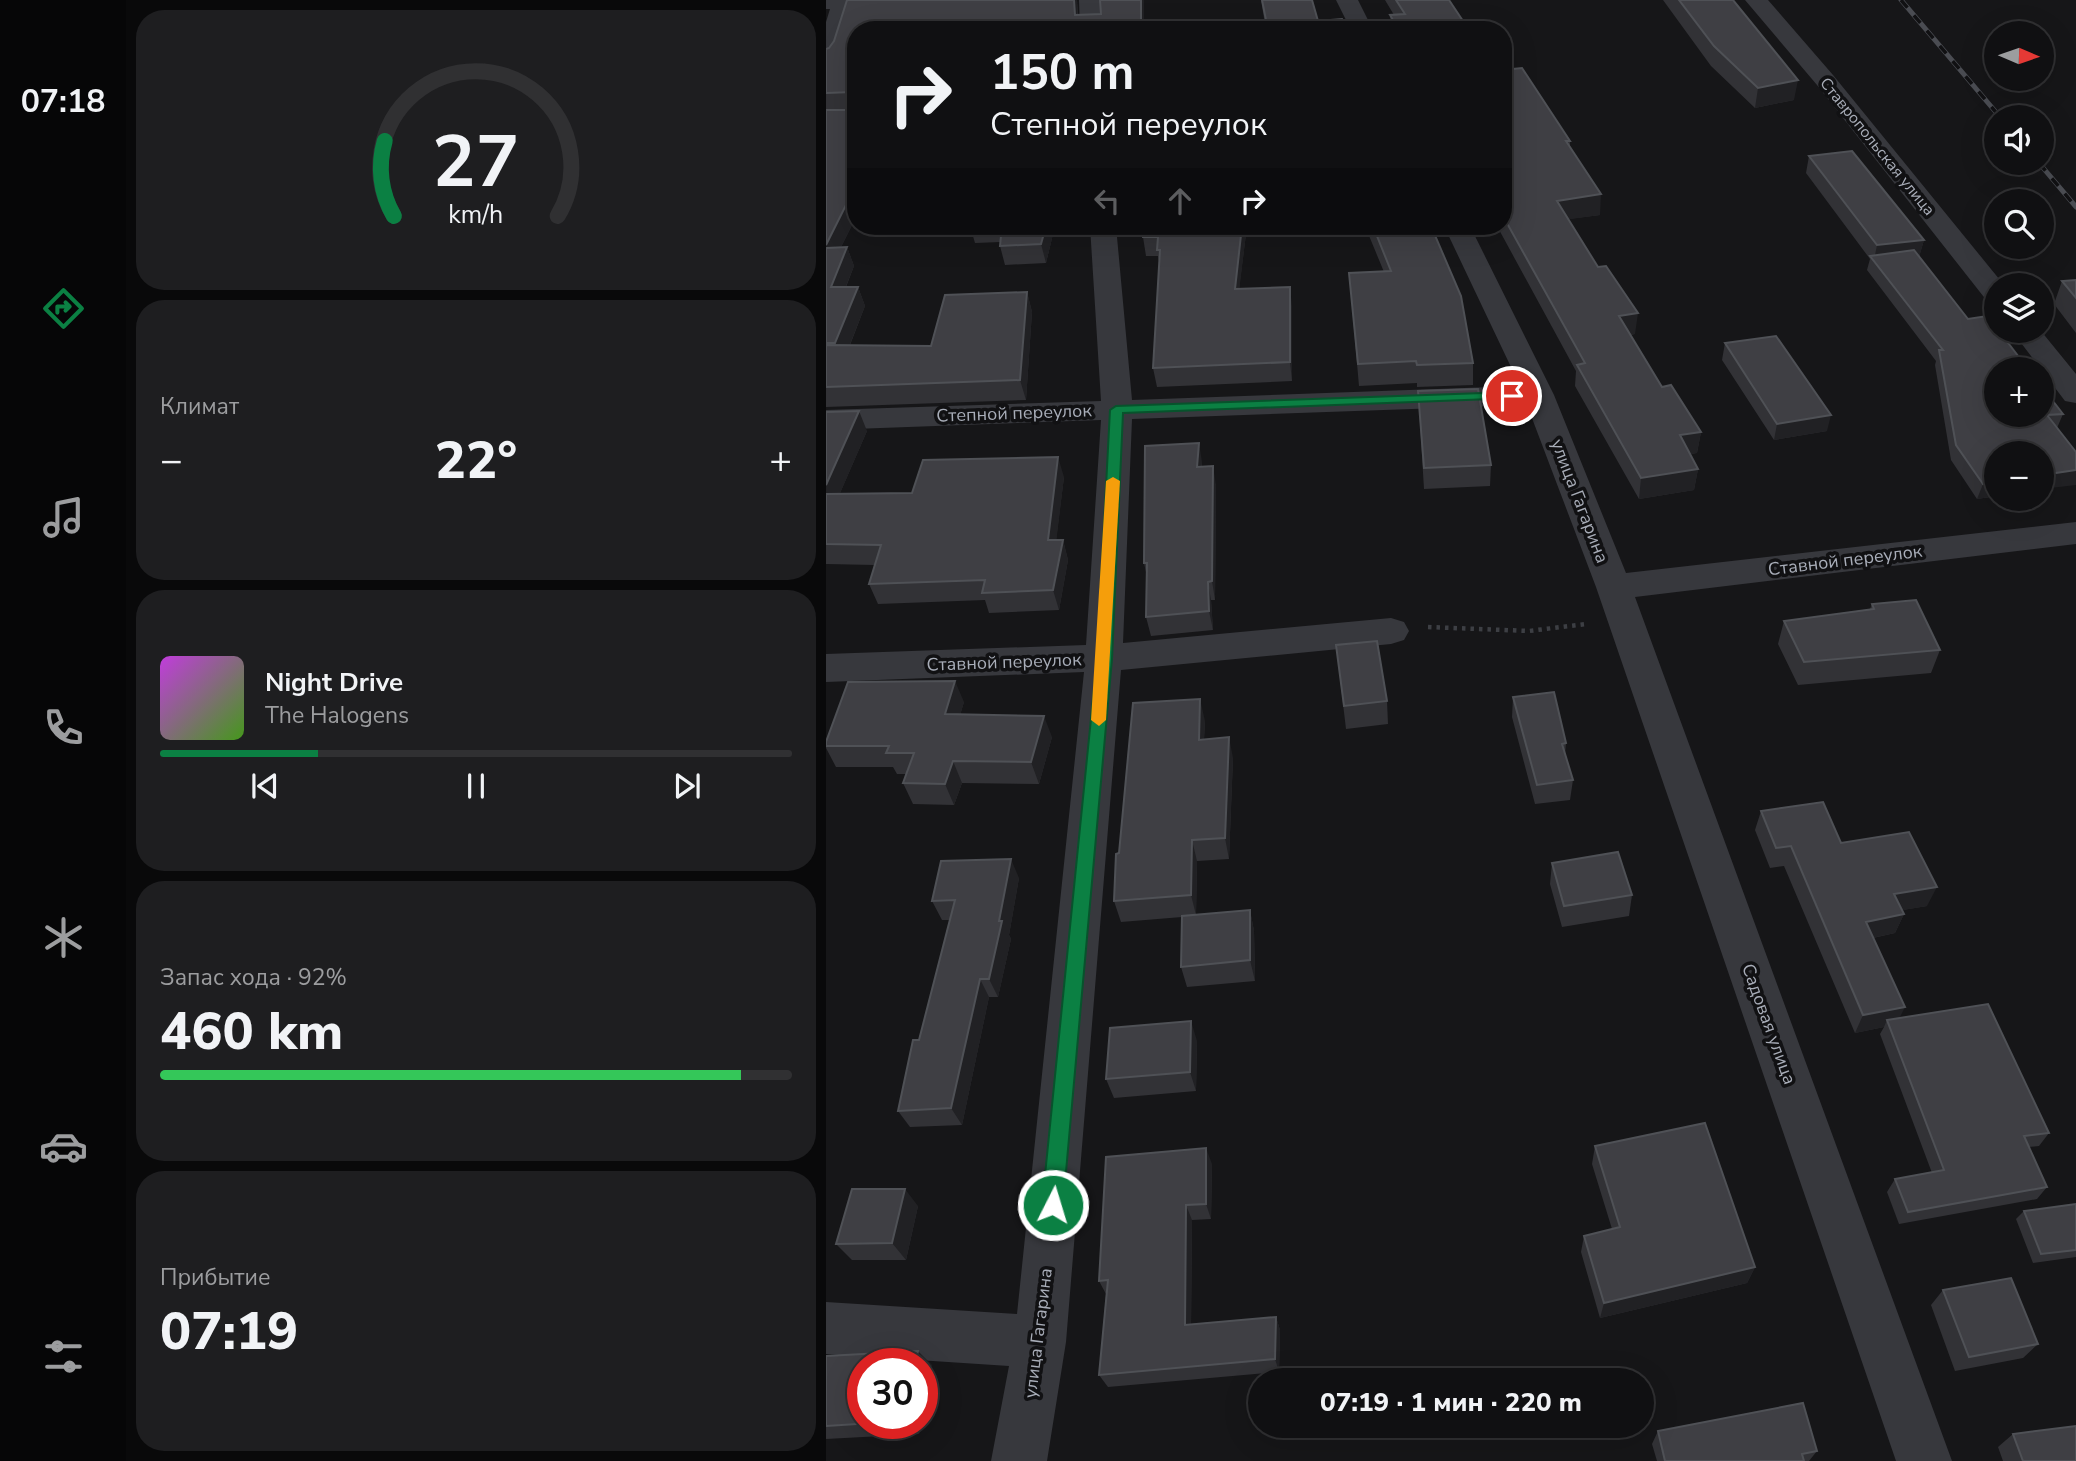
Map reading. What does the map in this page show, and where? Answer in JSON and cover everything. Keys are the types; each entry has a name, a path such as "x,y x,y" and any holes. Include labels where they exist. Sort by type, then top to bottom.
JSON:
{"street":[{"path":"826,58 838,2 912,0"},
{"path":"1090,0 1091,21"},
{"path":"1347,0 1358,21"},
{"name":"Ставропольская улица","path":"1756,0 1825,80 1984,279"},
{"name":"улица Гагарина","path":"1019,1461 1040,1342 1104,659 1116,410 1104,235"},
{"name":"улица Гагарина","path":"1461,235 1539,395 1619,602"},
{"path":"2036,343 2076,394"},
{"name":"Степной переулок","path":"826,420 1539,395"},
{"name":"Ставной переулок","path":"1619,602 2076,533"},
{"name":"Садовая улица","path":"1619,602 1924,1461"},
{"name":"Ставной переулок","path":"826,668 1104,659 1391,631"},
{"path":"826,1328 1040,1342"}],"path":[{"path":"1391,631 1457,624 1510,632 1556,630 1619,602"}],"building":[{"path":"847,0 1074,0 1075,15 1101,14 1100,0 1141,0 1141,21 847,21 847,92 826,93 826,49 834,41"},
{"path":"1262,0 1312,0 1318,21 1266,21"},
{"path":"1396,0 1449,0 1463,21 1394,21 1390,15 1405,14"},
{"path":"1679,0 1733,0 1798,80 1758,88 1714,46"},
{"path":"1522,68 1601,194 1557,201 1598,267 1606,266 1638,313 1619,316 1662,387 1671,385 1701,432 1680,435 1698,469 1641,478 1577,365 1585,363 1512,232 1512,69"},
{"path":"826,110 847,110 847,203 826,245"},
{"path":"1852,151 1924,240 1877,245 1809,156"},
{"path":"1001,235 1044,235 1041,244 1000,246"},
{"path":"1241,235 1235,289 1290,287 1290,362 1153,368 1160,250 1157,250 1158,237 1143,237"},
{"path":"1377,235 1435,235 1461,296 1473,363 1417,365 1416,361 1358,364 1349,273 1391,271"},
{"path":"847,247 831,287 858,287 835,343 826,343 826,248"},
{"path":"1914,250 1968,319 1984,316 1984,343 2008,343 2019,357 1984,357 1984,427 2054,427 2054,424 2076,452 2076,470 2054,473 2054,441 1984,441 1983,484 1956,445 1939,350 1943,350 1870,256"},
{"path":"2076,280 2076,298 2062,281"},
{"path":"1027,292 1020,380 826,387 826,345 931,346 945,295"},
{"path":"1776,336 1831,415 1777,424 1725,343"},
{"path":"1478,389 1491,465 1424,468 1418,391"},
{"path":"2054,402 2063,414 2054,415"},
{"path":"859,411 826,485 826,412"},
{"path":"1199,443 1197,467 1213,466 1212,581 1208,582 1209,611 1146,617 1145,446"},
{"path":"1058,457 1048,540 1063,540 1053,590 982,593 985,580 869,584 881,545 826,544 826,494 912,493 923,460"},
{"path":"1916,600 1940,650 1804,662 1784,621 1874,609 1872,604"},
{"path":"1377,641 1387,701 1344,706 1336,645"},
{"path":"955,681 945,714 1044,716 1031,762 953,761 945,784 903,783 914,753 886,753 889,746 826,746 848,682"},
{"path":"1554,692 1566,743 1562,744 1573,780 1537,785 1513,697"},
{"path":"1200,699 1199,740 1229,737 1225,838 1192,840 1191,895 1114,901 1116,854 1119,853 1133,703"},
{"path":"1823,802 1841,843 1909,832 1937,887 1894,894 1904,914 1866,922 1905,1007 1863,1015 1791,846 1776,848 1761,811"},
{"path":"1618,852 1632,895 1564,906 1552,863"},
{"path":"1011,859 999,921 1002,921 989,979 980,979 951,1108 898,1111 913,1040 919,1040 955,900 932,901 941,861"},
{"path":"1250,910 1250,960 1181,967 1182,916"},
{"path":"1988,1004 2049,1133 2024,1136 2047,1187 1908,1212 1895,1179 1944,1170 1887,1020"},
{"path":"1191,1021 1190,1072 1106,1079 1110,1028"},
{"path":"1705,1123 1755,1267 1604,1303 1584,1236 1620,1227 1595,1146"},
{"path":"1206,1148 1206,1204 1186,1205 1185,1325 1276,1317 1275,1359 1099,1375 1108,1280 1099,1281 1106,1157"},
{"path":"852,1189 905,1189 892,1243 836,1244"},
{"path":"2076,1204 2076,1250 2041,1254 2024,1211"},
{"path":"2011,1278 2038,1344 1969,1357 1943,1290"},
{"path":"847,1355 847,1425 826,1426 826,1356"},
{"path":"1803,1403 1817,1451 1802,1454 1804,1461 1665,1461 1658,1431"},
{"path":"2076,1426 2076,1461 2023,1461 2013,1434"}],"railway":[{"path":"1901,0 1990,105"},
{"path":"2049,175 2076,207"}],"slow traffic":[{"path":"1099,720 1113,481"}],"route":[{"path":"1053,1205 1104,659 1116,410 1512,396"}]}
